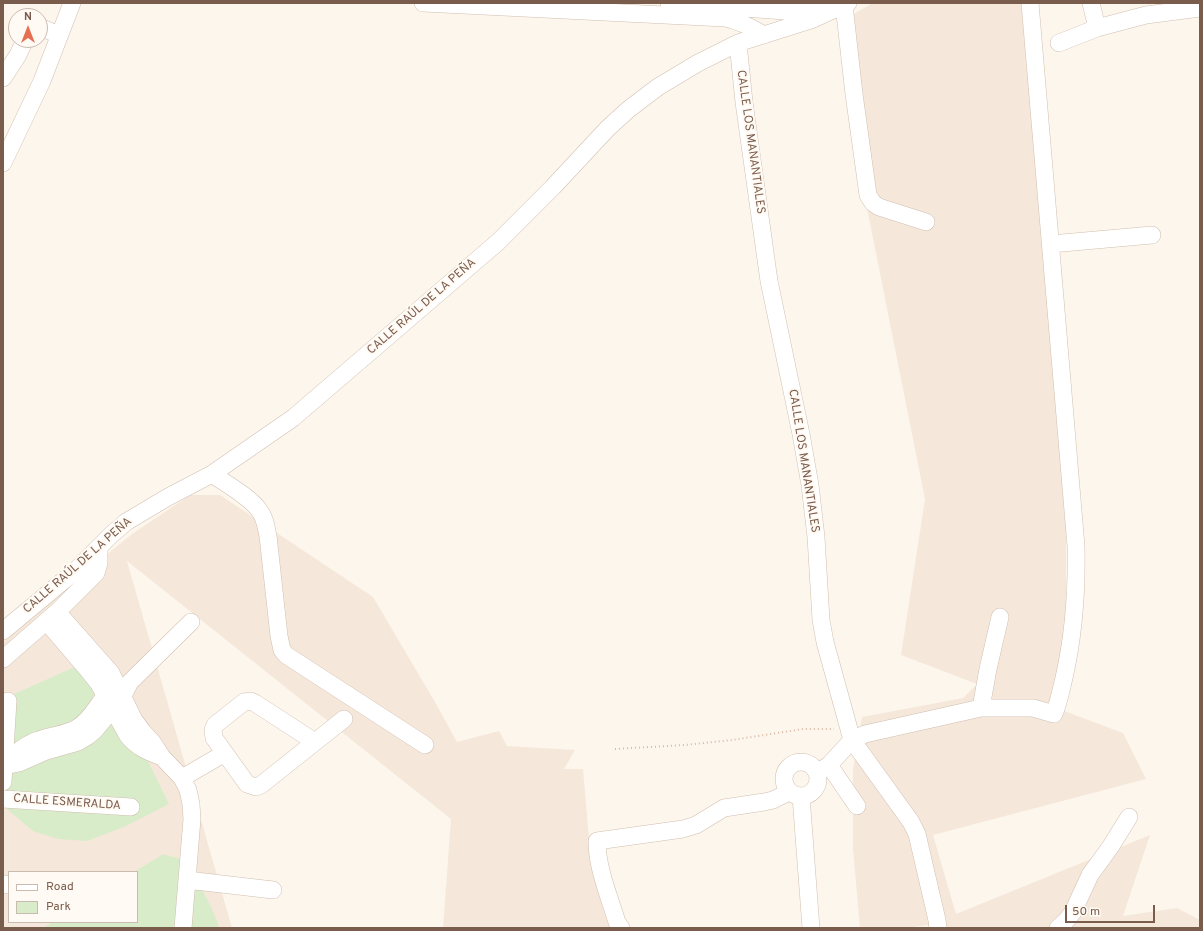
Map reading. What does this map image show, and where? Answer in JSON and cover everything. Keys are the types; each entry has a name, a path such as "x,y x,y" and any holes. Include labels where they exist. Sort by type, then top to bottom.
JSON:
{"street":[{"path":"3,163 42,80 72,3"},
{"path":"423,3 725,18 746,24 764,35"},
{"path":"670,3 756,6 786,11 803,11 825,3"},
{"path":"621,928 617,922 599,864 597,841 683,829 696,825 724,808 764,802 795,794 807,795 813,792 817,786 823,769 851,734 865,734 981,708 1033,708 1054,714 1074,630 1077,580 1076,546 1030,3"},
{"path":"1091,3 1097,28"},
{"path":"846,4 854,94 868,195 873,203 879,207 926,222"},
{"name":"CALLE RAÚL DE LA PEÑA","path":"3,631 59,585 126,522 144,510 212,474 293,418 498,242 553,187 608,128 629,109 658,87 698,63 738,43 811,20 846,4"},
{"path":"1058,43 1097,28 1146,15 1200,8"},
{"path":"48,30 60,35"},
{"name":"CALLE LOS MANANTIALES","path":"738,43 744,102 769,281 801,434 810,485 816,537 821,620 825,642 851,734 911,822 917,834 938,928"},
{"path":"3,78 21,48"},
{"path":"1051,244 1152,236"},
{"path":"212,474 252,502 260,510 265,522 282,650 286,655 425,745"},
{"path":"3,659 51,616 96,572 99,563 100,547"},
{"path":"51,616 80,649 111,673 117,693 134,720 153,743 162,757 182,778 188,790 192,812 183,928"},
{"path":"981,708 1000,617"},
{"path":"4,774 13,755 26,745 39,739 64,733 78,727 117,693 192,622"},
{"path":"4,774 8,701"},
{"path":"315,742 255,703 248,701 244,702 215,726 213,730 214,738 247,784 256,787 261,785 344,719"},
{"path":"182,778 225,753"},
{"path":"811,928 795,794 786,786 784,780 785,773 789,767 795,763 801,762 814,768 823,769 857,806"},
{"name":"CALLE ESMERALDA","path":"3,798 131,807"},
{"path":"1058,928 1073,912 1090,875 1111,846 1129,817"},
{"path":"187,880 273,890"}],"path":[{"path":"615,749 685,745 732,740 803,729 851,734"}],"shaded area":[{"path":"873,3 1030,3 1066,499 1066,667 1059,709 1123,733 1146,779 933,835 956,914 1150,835 1123,916 1177,908 1200,920 1200,928 929,928 928,925 905,928 860,928 853,849 853,769 862,717 963,698 977,684 901,655 925,499 868,213 843,20"},
{"path":"190,495 220,495 373,597 457,742 499,731 507,746 575,750 564,769 583,769 591,862 622,928 443,928 451,819 127,561 232,928 3,928 3,643 17,628 132,534"}],"green space":[{"path":"97,657 169,804 124,827 87,841 58,839 33,831 3,804 3,699"},
{"path":"163,854 181,860 191,872 209,903 219,928 43,928 51,923 138,923 138,871 136,871"}]}
